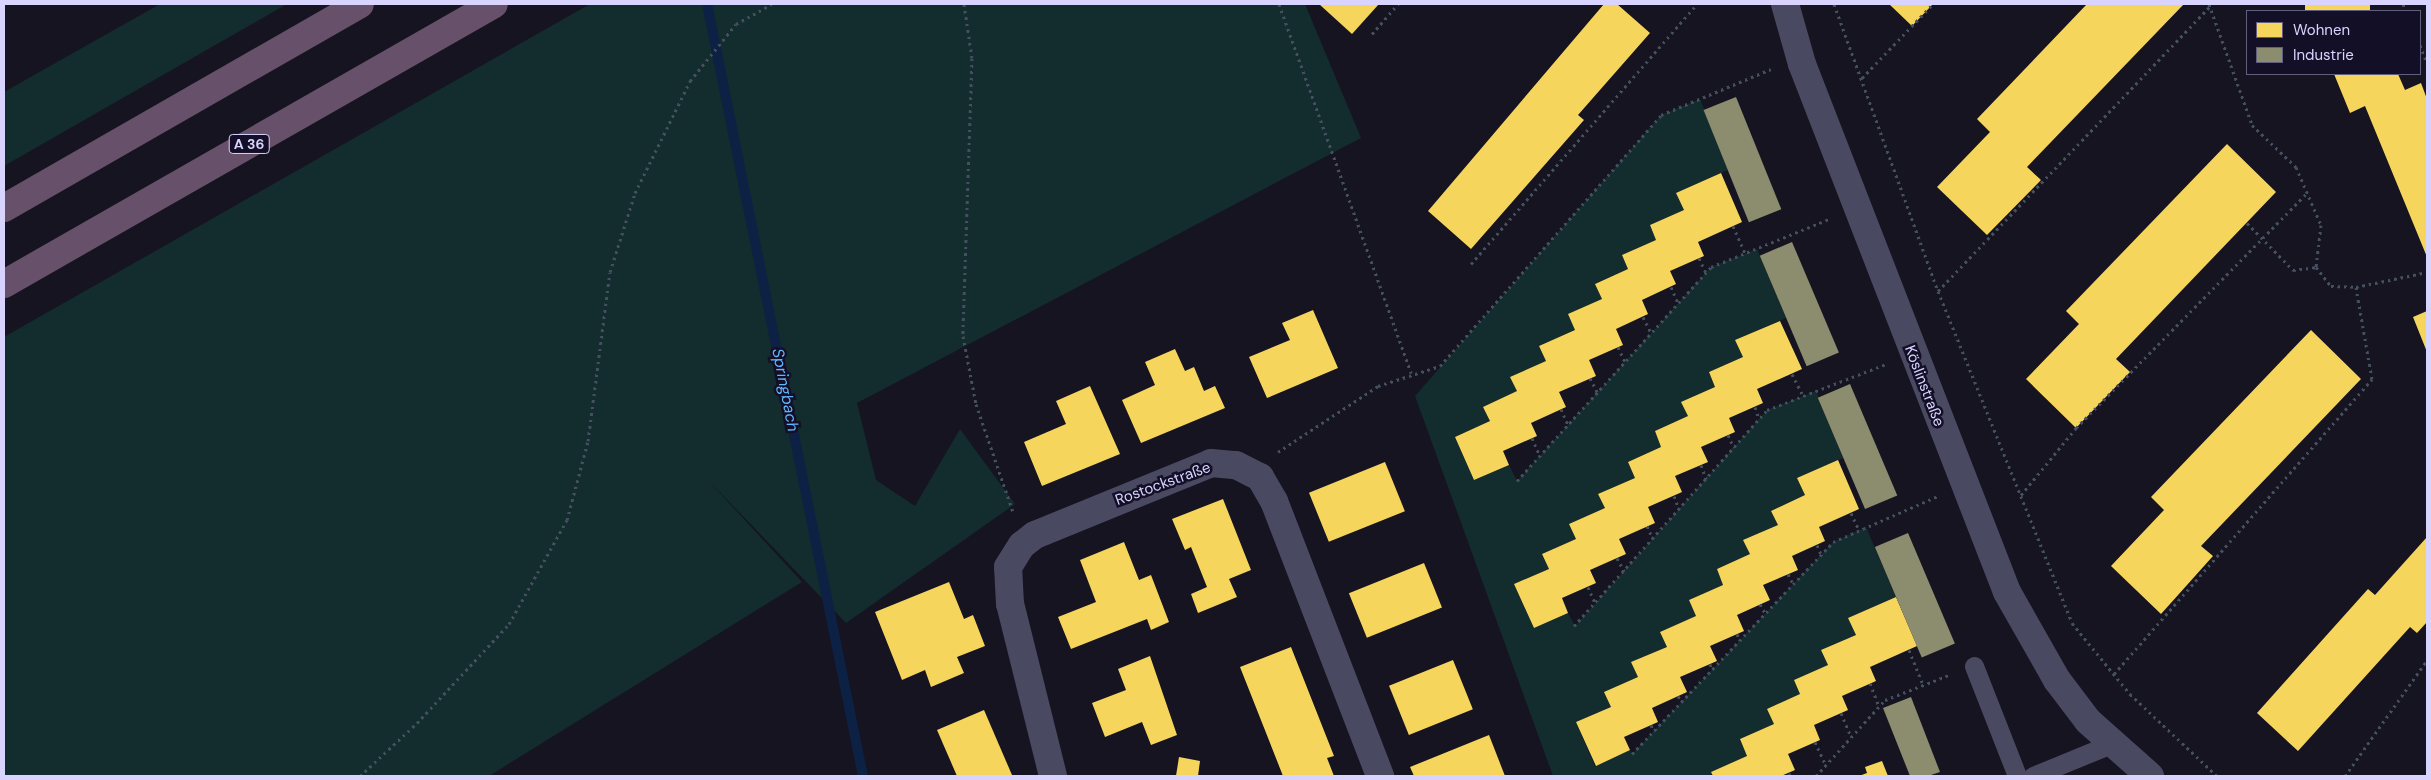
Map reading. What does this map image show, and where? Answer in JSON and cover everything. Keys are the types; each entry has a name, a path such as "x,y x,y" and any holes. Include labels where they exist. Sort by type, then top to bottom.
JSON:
{"highway":[{"path":"4,208 360,4"},
{"name":"A 36","path":"4,284 494,4"}],"street":[{"name":"Köslinstraße","path":"1785,4 1804,69 2003,583 2057,680 2111,744 2150,776"},
{"name":"Rostockstraße","path":"1053,776 1010,604 1008,567 1022,545 1035,535 1211,463 1236,465 1260,477 1274,501 1380,776"}],"lane":[{"path":"1974,666 2016,776"},
{"path":"2033,776 2111,744"}],"path":[{"path":"360,776 417,723 509,624 566,520 588,441 610,272 635,193 690,81 736,24 772,4"},
{"path":"964,4 972,58 963,336 976,404 1014,517"},
{"path":"1279,4 1411,373 1440,366 1661,115 1777,67"},
{"path":"1372,34 1398,4"},
{"path":"1471,264 1696,4"},
{"path":"1834,4 1938,291 2072,623 2114,674 2216,776"},
{"path":"1862,78 1933,4"},
{"path":"1938,291 2210,5 2252,125 2296,167 2321,225 2316,267 2331,286 2356,287 2427,272"},
{"path":"2421,48 2427,64"},
{"path":"2021,495 2076,428 2307,193"},
{"path":"1516,481 1706,273 1745,253 1835,217"},
{"path":"2247,223 2293,270 2316,267"},
{"path":"1733,226 1745,253"},
{"path":"1699,258 1706,273"},
{"path":"1671,287 1678,303"},
{"path":"2114,674 2372,379 2356,287"},
{"path":"1643,317 1651,333"},
{"path":"1618,347 1625,362"},
{"path":"1574,626 1767,410 1892,362"},
{"path":"1792,374 1802,396"},
{"path":"1590,378 1597,392"},
{"path":"1755,407 1760,419"},
{"path":"1560,410 1568,425"},
{"path":"1728,435 1734,448"},
{"path":"1532,438 1540,456"},
{"path":"1701,465 1706,478"},
{"path":"1632,754 1833,542 1944,494"},
{"path":"1674,496 1679,509"},
{"path":"1851,513 1858,530"},
{"path":"1647,526 1653,539"},
{"path":"1817,545 1821,554"},
{"path":"1618,558 1624,571"},
{"path":"1788,574 1793,584"},
{"path":"1588,587 1596,603"},
{"path":"1760,604 1765,613"},
{"path":"1738,634 1740,640"},
{"path":"1909,650 1923,685"},
{"path":"2345,776 2427,660"},
{"path":"1710,664 1712,670"},
{"path":"1816,776 1879,706 1923,685 1974,666"},
{"path":"1870,683 1879,706"},
{"path":"1678,696 1682,702"},
{"path":"1841,713 1851,736"},
{"path":"1651,725 1654,731"},
{"path":"1815,742 1826,766"}],"green space":[{"path":"160,4 287,4 4,166 4,92"},
{"path":"590,4 1305,4 1361,138 857,403 876,480 915,506 960,429 1015,504 846,623 708,480 802,582 489,776 4,776 4,337"},
{"path":"1700,99 1728,170 1676,193 1684,210 1650,225 1656,240 1622,255 1628,269 1596,283 1602,299 1575,330 1539,346 1546,361 1511,377 1517,391 1483,407 1490,421 1455,437 1474,480 1509,465 1517,481 1711,267 1757,249 1786,318 1735,340 1743,357 1709,372 1715,387 1682,402 1688,416 1655,431 1661,447 1628,462 1635,478 1598,494 1605,508 1569,524 1576,539 1542,554 1549,569 1514,584 1534,628 1568,613 1575,626 1767,410 1816,391 1843,458 1798,478 1805,495 1771,511 1778,525 1744,540 1750,554 1717,569 1723,585 1689,600 1696,616 1660,632 1667,647 1632,662 1638,677 1605,692 1611,707 1576,722 1595,766 1630,750 1632,754 1833,542 1866,527 1896,597 1848,618 1856,635 1822,650 1828,665 1794,680 1800,694 1774,724 1740,739 1747,756 1711,772 1713,776 1553,776 1415,396 1661,115"}],"building: Wohnen":[{"path":"1319,4 1379,4 1352,34"},
{"path":"1604,4 1617,4 1650,33 1578,115 1584,120 1471,249 1428,211"},
{"path":"1889,4 1933,4 1912,26"},
{"path":"2087,4 2184,4 2027,167 2041,180 1987,235 1937,187 1990,132 1977,119"},
{"path":"2305,4 2370,4 2370,10 2305,10"},
{"path":"2334,75 2398,75 2405,90 2421,83 2427,99 2427,257 2365,106 2350,113"},
{"path":"2227,144 2276,192 2116,359 2130,372 2076,428 2026,379 2079,324 2066,311"},
{"path":"1721,173 1742,222 1698,242 1704,256 1670,271 1676,284 1642,300 1648,314 1616,329 1623,345 1589,360 1596,376 1559,392 1566,407 1531,423 1537,436 1503,451 1509,465 1474,480 1455,437 1490,421 1483,407 1517,391 1510,377 1546,361 1539,346 1575,330 1568,314 1602,299 1595,284 1628,269 1622,255 1656,240 1650,225 1684,210 1676,193"},
{"path":"1313,310 1338,368 1267,398 1249,357 1290,340 1282,323"},
{"path":"2427,311 2427,352 2413,317"},
{"path":"1780,321 1802,369 1757,389 1763,403 1729,418 1735,432 1701,447 1708,462 1675,476 1682,492 1648,507 1655,523 1619,539 1626,554 1590,570 1596,583 1562,598 1568,613 1534,628 1514,584 1549,569 1542,554 1576,539 1569,524 1605,508 1598,494 1635,478 1628,462 1661,447 1655,431 1688,416 1681,402 1715,387 1709,372 1743,357 1735,340"},
{"path":"2311,330 2361,379 2201,546 2213,556 2161,614 2111,566 2164,510 2151,497"},
{"path":"1175,349 1185,371 1194,367 1204,391 1215,386 1225,408 1141,443 1122,400 1155,385 1145,362"},
{"path":"1090,386 1120,454 1042,486 1024,442 1066,424 1056,401"},
{"path":"1838,460 1859,509 1819,527 1825,541 1792,556 1798,570 1763,585 1770,600 1737,615 1744,631 1710,646 1717,661 1680,677 1687,692 1652,708 1658,722 1624,737 1630,750 1596,766 1576,722 1611,707 1604,692 1638,677 1631,662 1667,647 1660,632 1696,616 1689,600 1723,585 1717,569 1750,554 1743,540 1778,525 1771,511 1805,495 1797,478"},
{"path":"1385,462 1405,511 1329,542 1309,493"},
{"path":"1223,499 1251,570 1229,579 1237,597 1198,613 1191,594 1207,587 1191,547 1185,550 1172,519"},
{"path":"2427,537 2427,622 2417,633 2410,627 2298,751 2257,713 2368,589 2375,595"},
{"path":"1124,542 1139,580 1151,575 1169,622 1151,630 1147,619 1071,649 1058,617 1096,602 1080,560"},
{"path":"1424,563 1442,608 1367,638 1349,593"},
{"path":"949,582 964,619 973,615 985,646 957,657 964,673 931,687 925,670 902,680 875,612"},
{"path":"1896,597 1917,646 1870,667 1876,681 1842,696 1848,710 1814,725 1820,740 1788,754 1795,770 1781,776 1713,776 1711,772 1747,756 1740,739 1774,724 1767,709 1800,694 1794,680 1828,665 1821,650 1856,635 1848,618"},
{"path":"1291,647 1334,756 1327,758 1334,776 1283,776 1240,667"},
{"path":"1150,656 1177,735 1151,745 1142,722 1105,737 1092,703 1126,690 1118,669"},
{"path":"1453,660 1473,709 1409,735 1389,686"},
{"path":"984,710 1012,775 957,776 937,730"},
{"path":"1489,735 1505,776 1414,776 1410,767"},
{"path":"1179,757 1200,761 1198,776 1176,776"},
{"path":"1882,761 1888,776 1859,776 1867,773 1865,767"}],"building: Industrie":[{"path":"1736,97 1781,209 1749,222 1704,110"},
{"path":"1792,242 1839,352 1807,366 1760,256"},
{"path":"1850,384 1897,495 1865,509 1818,398"},
{"path":"1908,533 1955,643 1922,658 1875,547"},
{"path":"1911,697 1940,772 1928,776 1910,776 1883,708"}],"waterway":[{"name":"Springbach","path":"707,4 863,776"}]}
